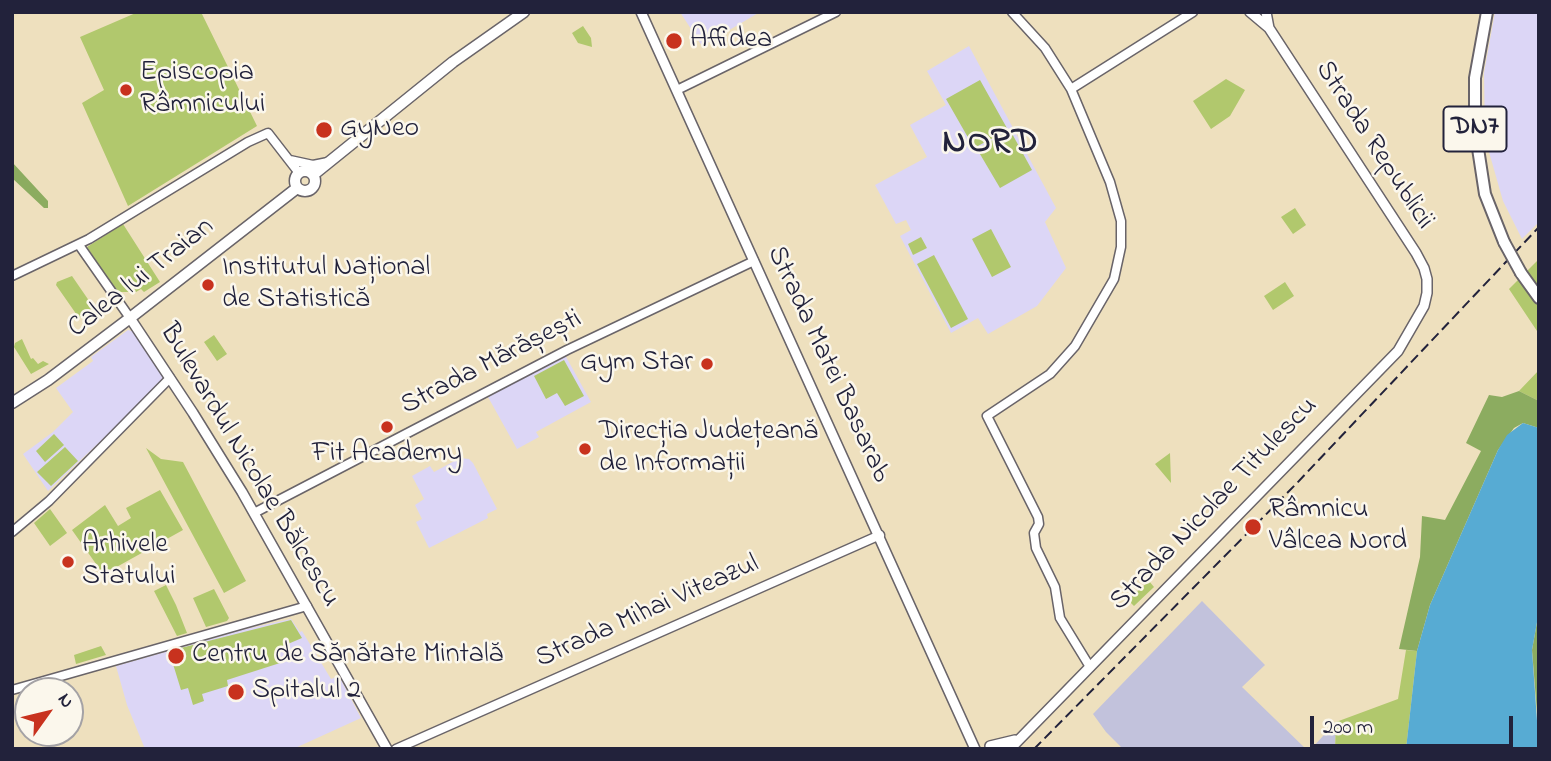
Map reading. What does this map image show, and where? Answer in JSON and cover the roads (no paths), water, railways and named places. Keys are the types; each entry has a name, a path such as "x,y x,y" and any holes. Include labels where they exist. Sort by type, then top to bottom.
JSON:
{"highway":[{"name":"DN7","path":"1487,12 1476,69 1475,129 1485,194 1504,242 1539,298"}],"main road":[{"name":"Calea lui Traian","path":"12,403 48,380 297,188 310,190 315,181 313,175 328,162 453,62 524,12"},
{"name":"Strada Matei Basarab","path":"641,12 972,736 986,748"},
{"name":"Strada Republicii","path":"1259,13 1416,253 1424,268 1427,293"},
{"path":"297,188 295,179 299,173 308,172 313,175"},
{"name":"Strada Nicolae Titulescu","path":"1010,749 1398,351 1419,318 1427,293"},
{"name":"Bulevardul Nicolae Bălcescu","path":"130,318 254,513 387,749"},
{"path":"986,748 1020,738"}],"street":[{"path":"677,90 836,12"},
{"path":"1012,12 1045,48 1072,89 1119,209 1122,234 1114,279 1075,346 1060,365 987,416 1038,517 1039,524 1034,533 1036,548 1055,587 1060,618 1090,667"},
{"path":"1072,89 1193,12"},
{"path":"12,276 79,244 248,142 268,133 299,173"},
{"path":"288,159 313,165 328,162"},
{"path":"79,244 130,318"},
{"name":"Strada Mărășești","path":"254,513 567,350 754,261"},
{"path":"12,532 49,501 170,378"},
{"name":"Strada Mihai Viteazul","path":"396,749 880,536"},
{"path":"12,690 307,606"}],"water":[{"path":"1523,423 1539,428 1539,611 1532,650 1539,749 1406,749 1417,651 1430,605 1498,450 1507,435"}],"railway":[{"path":"1034,749 1297,483 1539,227"}],"place":[{"name":"Affidea","path":"674,41"},
{"name":"Episcopia Râmnicului","path":"126,90"},
{"name":"GyNeo","path":"324,130"},
{"name":"Institutul Național de Statistică","path":"208,285"},
{"name":"Gym Star","path":"707,364"},
{"name":"Fit Academy","path":"387,427"},
{"name":"Direcția Județeană de Informații","path":"585,449"},
{"name":"Râmnicu Vâlcea Nord","path":"1253,527"},
{"name":"Arhivele Statului","path":"68,562"},
{"name":"Centru de Sănătate Mintală","path":"176,656"},
{"name":"Spitalul 2","path":"236,692"}],"district":[{"name":"NORD","path":"991,145"}]}
